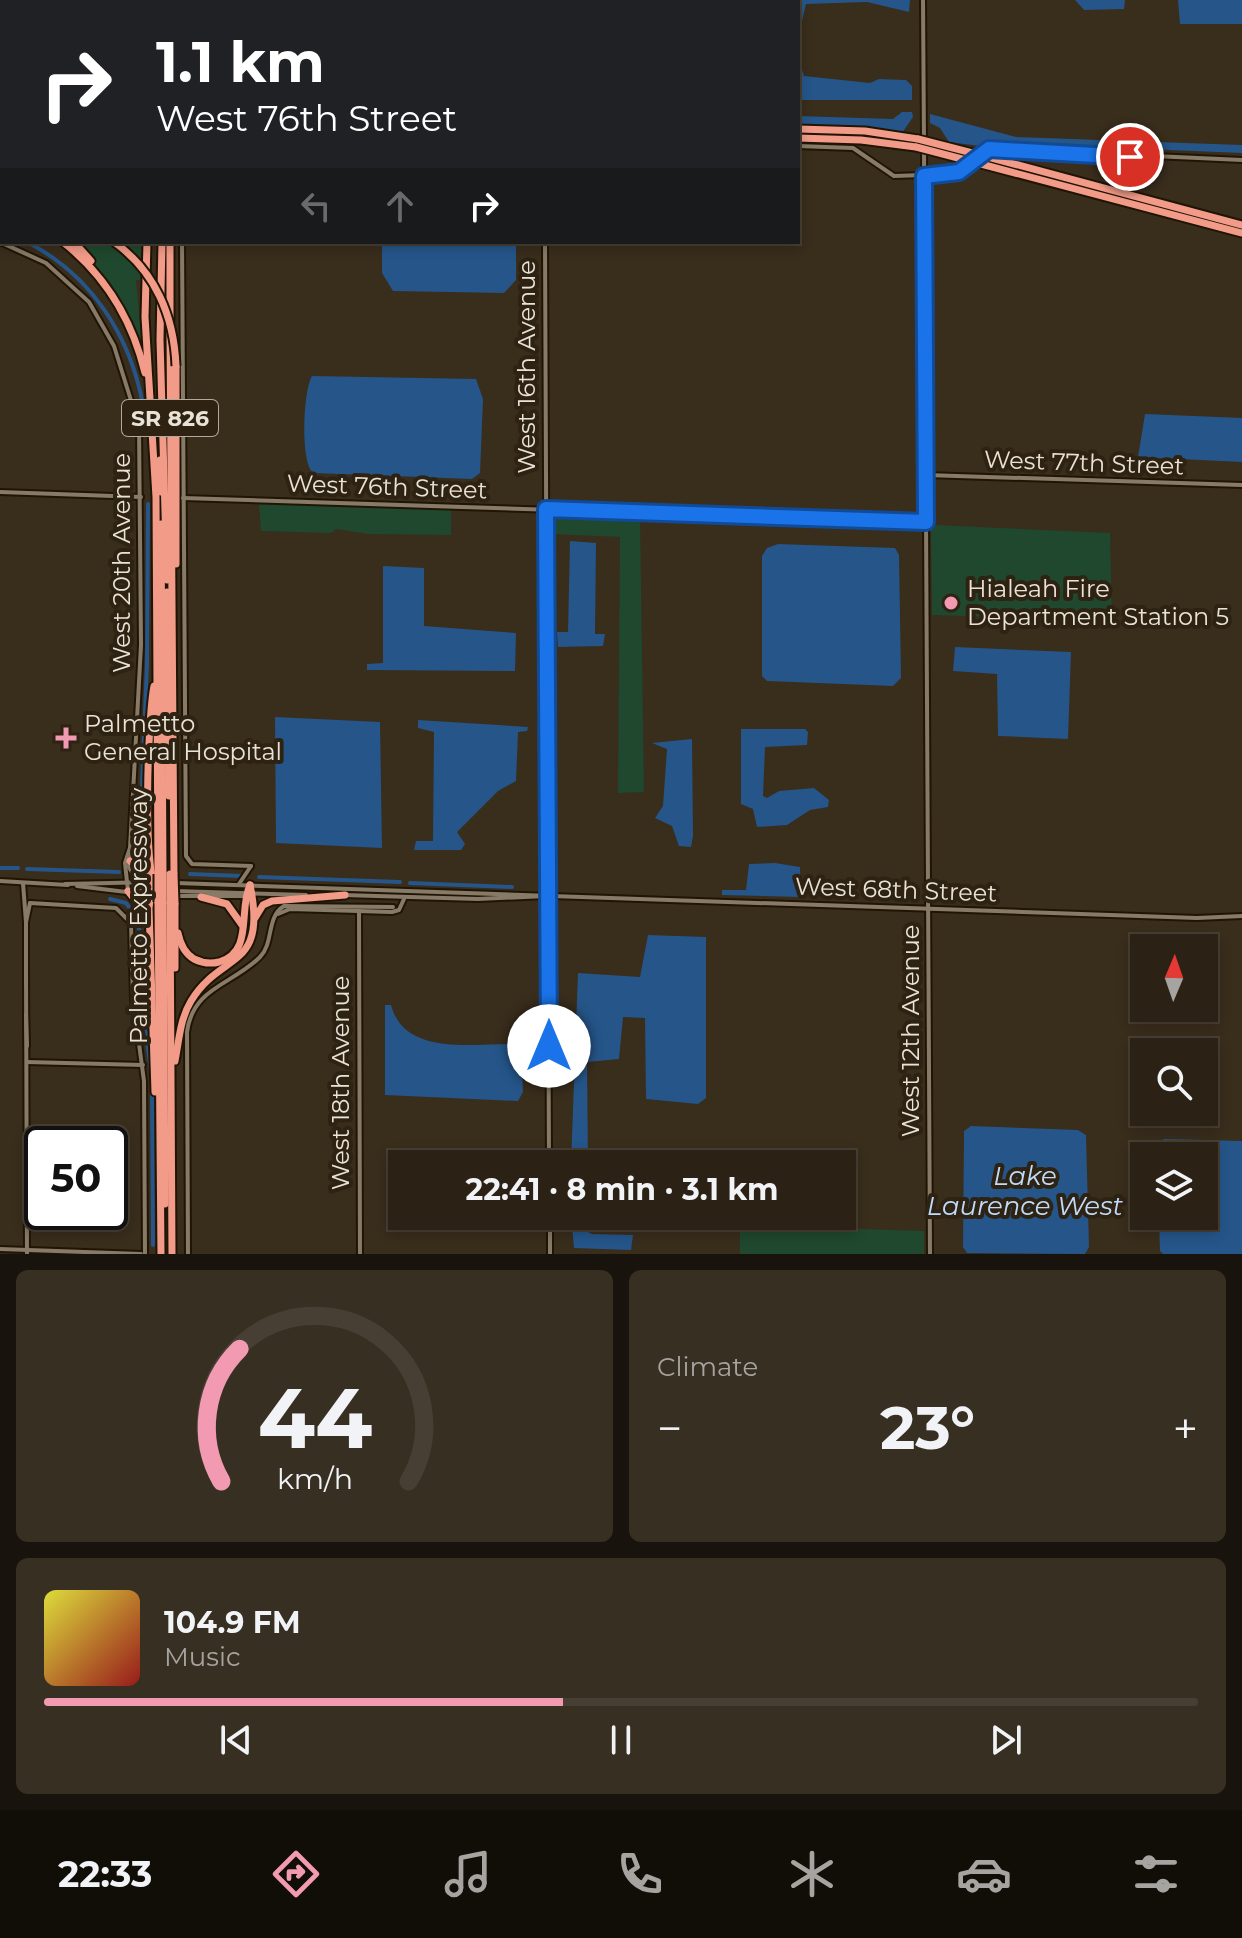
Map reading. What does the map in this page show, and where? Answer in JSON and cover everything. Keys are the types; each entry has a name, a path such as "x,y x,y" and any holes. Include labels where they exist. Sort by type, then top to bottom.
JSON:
{"highway":[{"path":"800,129 865,131 988,157 1242,225"},
{"path":"800,138 917,143 981,164 1242,233"},
{"path":"65,244 109,289"},
{"path":"76,244 97,268 133,334 150,395"},
{"path":"116,244 140,266 163,302 173,329 177,530 172,594"},
{"path":"148,244 148,318 160,471"},
{"name":"Palmetto Expressway","path":"148,244 144,305 175,1061 169,1250"},
{"path":"160,244 156,341 167,876"},
{"path":"153,889 167,876 166,509 160,244"},
{"name":"Palmetto Expressway","path":"169,1250 160,1126 172,594 170,244"},
{"path":"157,672 148,756 149,868 153,889 149,921 151,1036 160,1126"},
{"path":"130,861 140,867 149,851"},
{"path":"138,882 146,877 149,868"},
{"path":"175,1061 190,1002 205,984 240,957 248,928 250,885"},
{"path":"128,891 141,904 149,921"},
{"path":"167,902 183,947 199,961 214,963 227,958 237,948 260,909 272,901 345,895"},
{"path":"201,897 232,907 248,928"},
{"path":"167,902 169,1250"}],"street":[{"name":"West 12th Avenue","path":"923,0 930,1254"},
{"path":"800,146 853,148 887,173 924,176 959,172 984,151 997,149 1242,160"},
{"name":"West 20th Avenue","path":"5,244 35,257 62,274 89,302 107,330 139,426 141,647 130,848 130,874 138,882"},
{"path":"182,244 188,861 251,866"},
{"name":"West 16th Avenue","path":"545,244 549,1150"},
{"name":"West 77th Street","path":"926,475 1242,485"},
{"path":"0,492 141,497"},
{"name":"West 76th Street","path":"183,498 926,522"},
{"name":"West 20th Avenue","path":"128,891 125,881 130,848"},
{"path":"236,885 243,881 251,866"},
{"path":"250,885 251,866"},
{"name":"West 68th Street","path":"167,876 236,885 478,899 548,896 1197,918 1242,916"},
{"name":"West 68th Street","path":"0,881 65,884 138,882 153,889 201,897 404,895"},
{"path":"23,883 26,922 27,1252"},
{"name":"West 68th Street","path":"65,884 128,891 153,889 249,895"},
{"path":"396,908 404,895"},
{"path":"0,1252 143,1254 143,1065 133,994 132,926 127,915 111,907 30,903 25,897"},
{"path":"389,897 396,908"},
{"path":"26,922 30,903"},
{"path":"188,1254 189,1020 195,1006 209,990 260,956 276,915 289,905 396,908"},
{"path":"359,911 365,907"},
{"path":"276,915 290,909 359,911 396,908"},
{"name":"West 18th Avenue","path":"359,911 360,1254"},
{"path":"27,1062 143,1065"},
{"path":"550,1230 550,1254"}],"green space":[{"path":"79,244 142,244 140,280 136,280 142,345 111,284"},
{"path":"259,502 451,508 451,535 368,534 336,529 331,533 261,531"},
{"path":"550,513 640,515 644,792 618,793 620,537 551,534"},
{"path":"936,525 1110,533 1112,620 932,615 931,529"},
{"path":"740,1230 924,1231 924,1254 740,1254"}],"water":[{"path":"800,0 910,0 909,12 867,2 806,4 800,30"},
{"path":"1075,0 1125,0 1124,9 1084,10"},
{"path":"1178,0 1242,0 1242,24 1180,24"},
{"path":"800,63 804,76 870,83 879,79 906,80 912,86 912,100 800,100"},
{"path":"902,112 912,112 913,117 902,133 800,126 800,116 893,119"},
{"path":"930,114 1016,137 1242,145 1242,153 999,143 980,146 949,142 940,128 930,123"},
{"path":"382,244 516,244 516,280 504,293 393,291 382,273"},
{"path":"312,376 476,379 483,399 480,473 472,479 313,473 306,455 304,426"},
{"path":"1145,414 1242,418 1242,462 1138,457"},
{"path":"570,541 596,543 595,634 605,634 603,646 558,647 557,632 568,632"},
{"path":"778,544 895,548 899,555 901,678 893,686 767,681 762,676 762,556 767,548"},
{"path":"383,566 424,568 424,626 516,633 515,671 367,670 367,664 383,663"},
{"path":"955,647 1071,652 1068,739 998,736 997,674 953,671"},
{"path":"275,717 380,722 382,848 276,843"},
{"path":"418,720 528,727 527,731 518,732 516,781 498,791 457,832 465,844 461,850 414,850 416,841 433,841 434,732 418,728"},
{"path":"741,729 805,729 808,732 807,745 765,747 763,796 767,798 779,791 814,788 829,800 828,807 810,810 787,825 757,827 753,809 741,804"},
{"path":"692,739 691,847 679,846 672,826 655,818 663,806 667,749 652,743"},
{"path":"775,863 800,867 801,897 722,895 722,890 746,890 749,864"},
{"path":"648,935 706,937 706,1098 698,1104 646,1099 645,1018 623,1017 619,1059 587,1062 588,1150 572,1150 578,973 640,977"},
{"path":"385,1005 391,1005 399,1022 410,1033 425,1040 442,1044 515,1044 521,1047 523,1092 518,1101 385,1095"},
{"name":"Lake Laurence West","path":"971,1126 1078,1130 1086,1135 1089,1247 1085,1254 967,1253 963,1247 964,1131"},
{"path":"1164,1139 1242,1141 1242,1254 1163,1254 1160,1251 1159,1230 1218,1230 1218,1142 1160,1142"},
{"path":"572,1230 633,1235 631,1250 574,1248"}],"waterway":[{"path":"30,244 70,272 104,310 128,355 143,405"},
{"path":"135,863 140,833 147,664 148,504"},
{"path":"0,868 18,868"},
{"path":"27,869 119,872"},
{"path":"190,874 242,876"},
{"path":"259,877 400,882"},
{"path":"410,883 512,887"},
{"path":"110,899 126,903 139,921 140,988 151,1071"},
{"path":"152,1091 153,1245"}],"place":[{"name":"Hialeah Fire Department Station 5","path":"951,603"},
{"name":"Palmetto General Hospital","path":"66,738"}],"route":[{"path":"549,1046 546,509 926,522 924,176 959,172 989,149 1130,157"}]}
